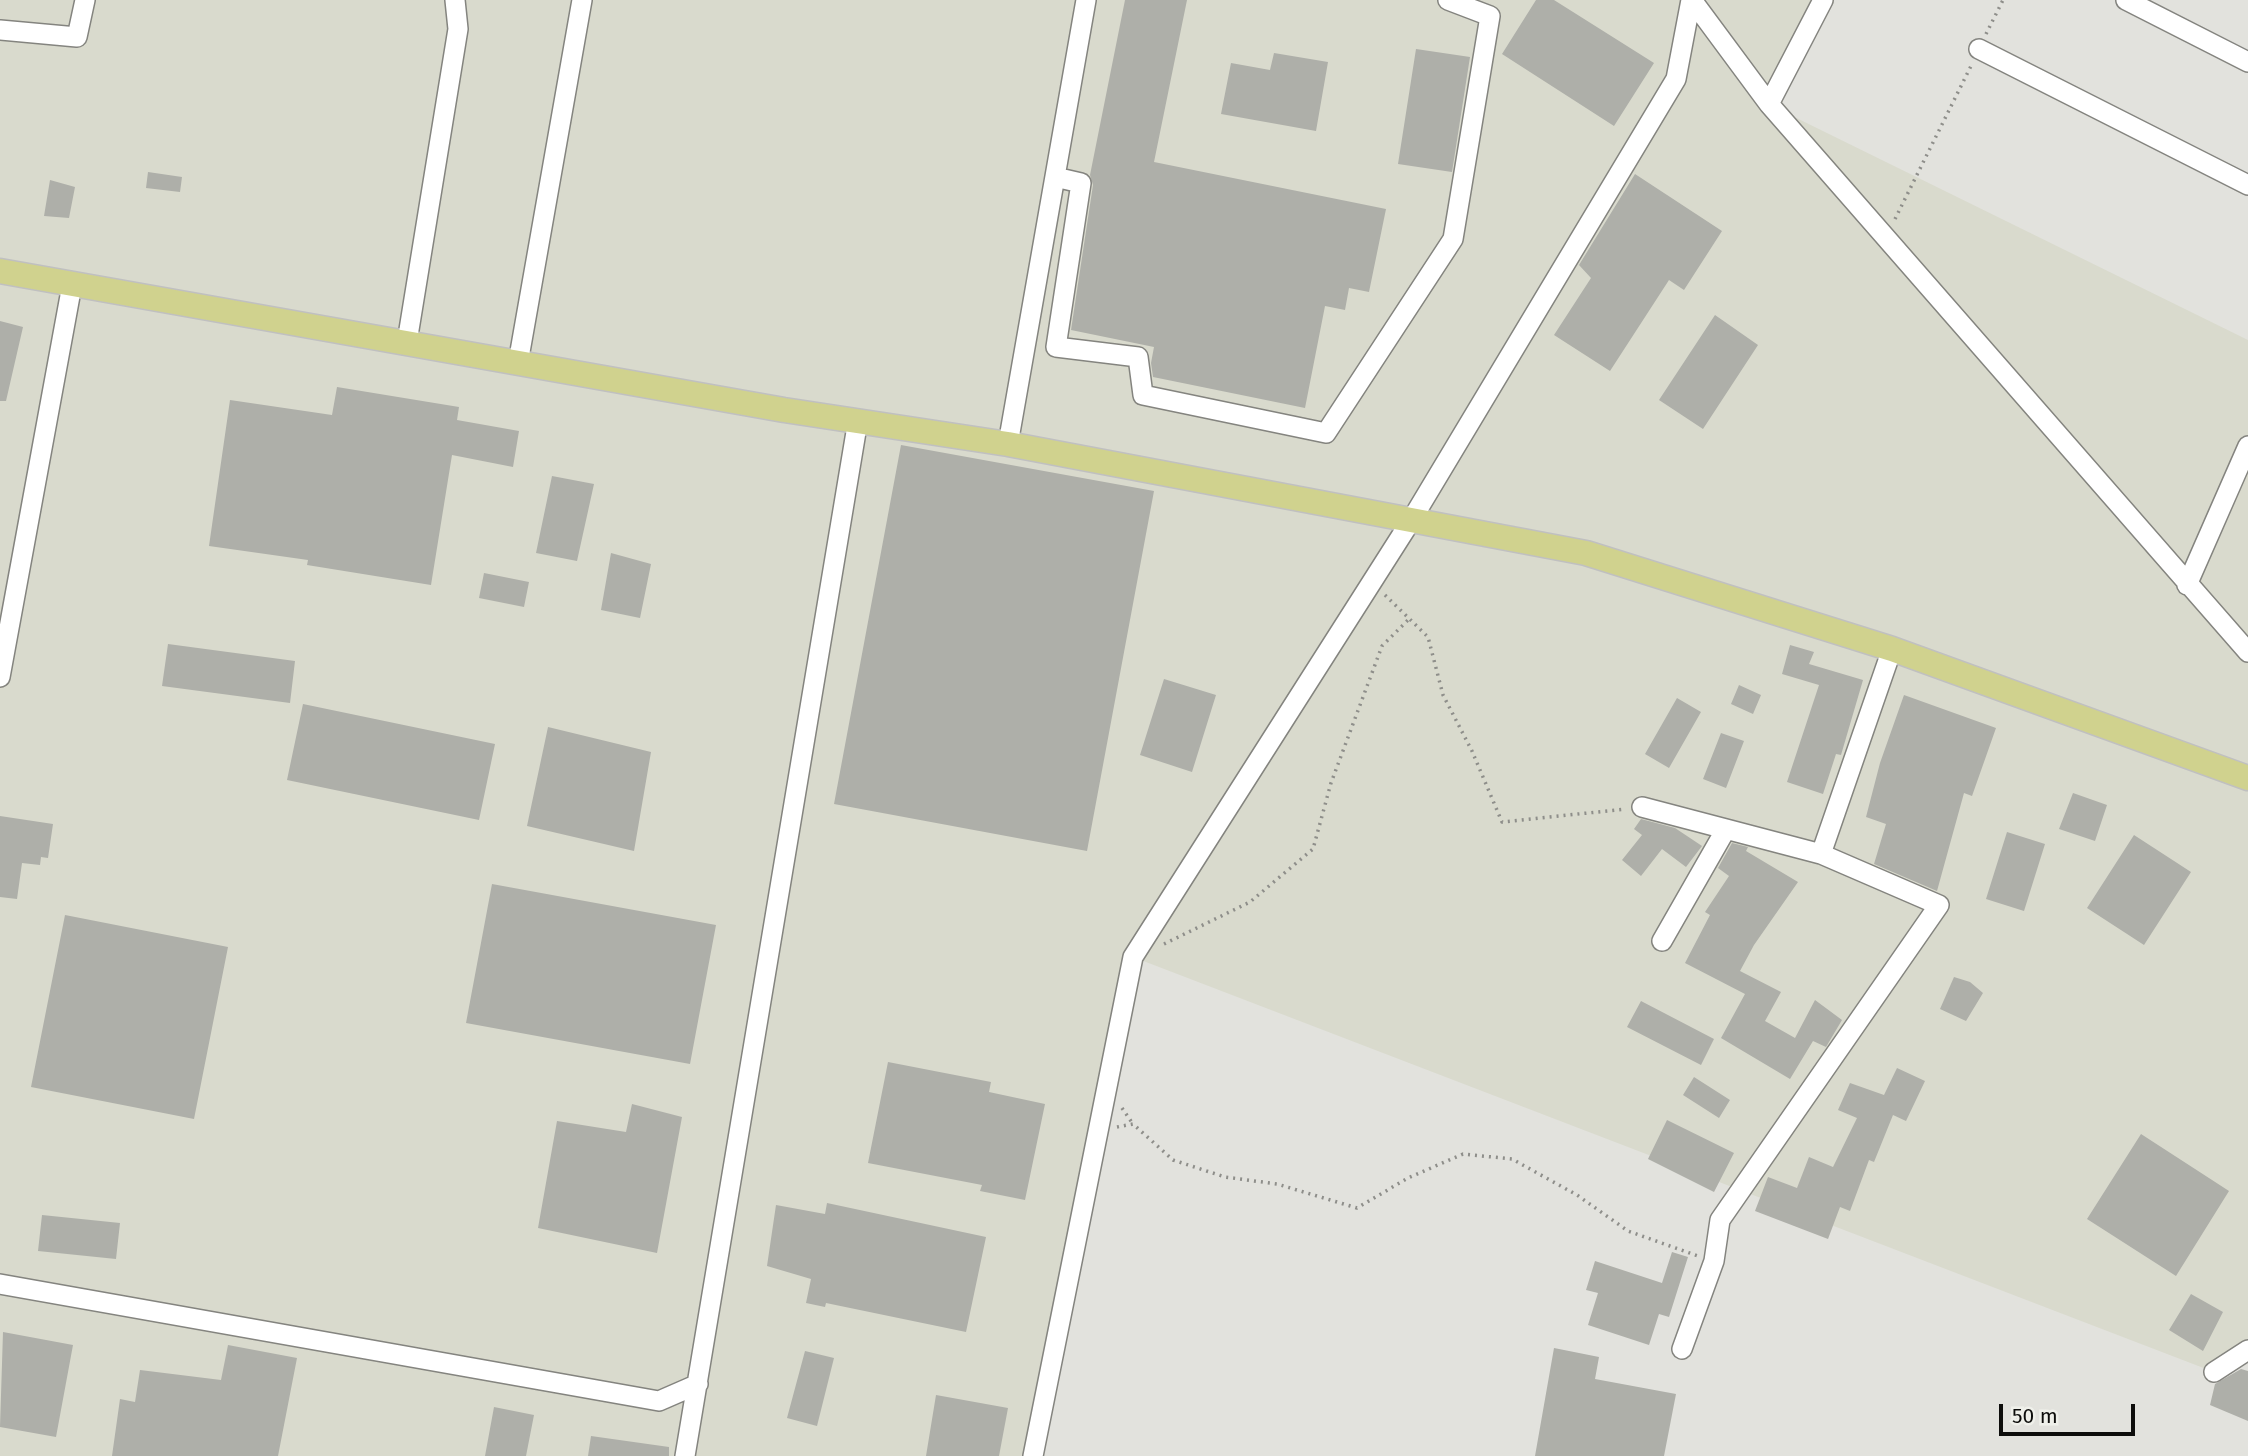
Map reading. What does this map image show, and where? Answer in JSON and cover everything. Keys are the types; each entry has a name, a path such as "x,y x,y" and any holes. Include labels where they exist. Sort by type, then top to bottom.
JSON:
{"main road":[{"path":"0,271 785,410 1007,444 1586,553 1892,649 2248,778"}],"street":[{"path":"0,30 77,37 85,0"},
{"path":"407,342 458,29 455,0"},
{"path":"518,363 582,0"},
{"path":"1007,444 1086,0"},
{"path":"1055,177 1081,183 1056,347 1138,357 1143,395 1326,433 1453,239 1490,16 1448,0"},
{"path":"1691,0 1769,104 2248,652"},
{"path":"1033,1456 1133,957 1412,519 1676,79 1691,0"},
{"path":"1769,104 1823,0"},
{"path":"2126,0 2248,62"},
{"path":"1979,49 2248,185"},
{"path":"0,677 72,285"},
{"path":"685,1456 858,420"},
{"path":"2187,585 2248,446"},
{"path":"1821,854 1892,649"},
{"path":"1642,807 1821,854 1940,905 1720,1220 1714,1261 1682,1349"},
{"path":"1662,941 1726,829"},
{"path":"0,1284 659,1401 698,1384"},
{"path":"2214,1372 2248,1350"}],"path":[{"path":"1893,224 2003,0"},
{"path":"1372,582 1428,637 1443,695 1472,751 1502,822 1642,807"},
{"path":"1133,957 1198,930 1250,902 1313,849 1331,783 1382,646 1409,619"},
{"path":"1098,1130 1133,1124 1173,1160 1225,1177 1277,1184 1357,1208 1408,1178 1464,1154 1512,1159 1577,1195 1628,1231 1714,1261"}],"shaded area":[{"path":"0,0 1823,0 1770,105 2248,340 2248,1350 2214,1372 1133,957 1033,1456 0,1456"}],"building":[{"path":"1125,0 1187,0 1154,162 1386,209 1369,292 1349,288 1345,310 1325,306 1305,408 1153,377 1151,363 1154,347 1071,330 1093,185 1090,175"},
{"path":"1536,0 1554,0 1654,63 1614,126 1502,54"},
{"path":"1416,49 1470,57 1452,172 1398,164"},
{"path":"1274,53 1328,62 1316,131 1221,114 1231,63 1270,70"},
{"path":"148,172 182,177 180,192 146,188"},
{"path":"1635,174 1722,231 1684,290 1669,280 1610,371 1554,335 1591,278 1579,265"},
{"path":"50,180 75,187 69,218 44,216"},
{"path":"1715,315 1758,345 1703,429 1659,400"},
{"path":"0,321 23,327 6,401 0,401"},
{"path":"337,387 459,407 457,420 519,431 513,467 452,455 431,585 307,565 308,560 209,546 230,400 332,415"},
{"path":"901,445 1154,491 1087,851 834,804"},
{"path":"552,476 594,484 577,561 536,553"},
{"path":"611,553 651,564 640,618 601,610"},
{"path":"484,573 529,582 524,607 479,598"},
{"path":"168,644 295,661 290,703 162,686"},
{"path":"1790,645 1814,652 1809,664 1863,680 1841,755 1836,754 1823,794 1787,782 1819,685 1782,674"},
{"path":"1164,679 1216,695 1192,772 1140,755"},
{"path":"1739,685 1761,695 1753,714 1731,704"},
{"path":"1904,695 1996,728 1972,796 1964,793 1937,891 1874,864 1886,824 1866,817 1880,763"},
{"path":"1677,698 1701,712 1669,768 1645,754"},
{"path":"303,704 495,744 479,820 287,780"},
{"path":"548,727 651,752 634,851 527,826"},
{"path":"1721,733 1744,741 1726,788 1703,779"},
{"path":"2073,793 2107,805 2095,841 2059,829"},
{"path":"0,816 53,824 48,858 41,857 40,865 22,863 17,899 0,897"},
{"path":"1641,819 1675,828 1702,846 1686,867 1662,849 1641,876 1622,860 1642,835 1634,829"},
{"path":"2007,832 2045,844 2024,911 1986,899"},
{"path":"2134,835 2191,872 2144,945 2087,908"},
{"path":"1732,843 1748,847 1746,851 1798,882 1754,945 1740,971 1781,992 1765,1021 1795,1038 1815,1000 1842,1020 1826,1047 1813,1041 1790,1079 1721,1038 1745,994 1685,963 1710,915 1705,912 1729,876 1718,868"},
{"path":"492,884 716,925 690,1064 466,1023"},
{"path":"65,915 228,947 194,1119 31,1087"},
{"path":"1954,977 1970,982 1983,993 1966,1021 1940,1009"},
{"path":"1641,1001 1714,1039 1701,1065 1627,1027"},
{"path":"888,1062 991,1082 989,1092 1045,1104 1025,1200 980,1191 982,1185 868,1163"},
{"path":"1897,1068 1925,1081 1906,1121 1893,1115 1874,1162 1869,1160 1850,1211 1840,1207 1828,1239 1755,1211 1768,1177 1797,1188 1809,1157 1833,1167 1857,1118 1838,1110 1850,1083 1884,1095"},
{"path":"1694,1077 1730,1100 1719,1118 1683,1095"},
{"path":"632,1104 682,1117 657,1253 538,1228 557,1121 626,1132"},
{"path":"1667,1120 1734,1153 1714,1192 1648,1159"},
{"path":"2141,1134 2229,1191 2176,1276 2087,1219"},
{"path":"827,1203 986,1237 966,1332 826,1303 825,1307 806,1303 811,1279 767,1266 776,1205 825,1214"},
{"path":"42,1215 120,1223 116,1259 38,1251"},
{"path":"1672,1252 1688,1257 1669,1317 1659,1314 1649,1345 1588,1325 1598,1293 1586,1290 1595,1261 1662,1283"},
{"path":"2191,1294 2223,1312 2203,1351 2169,1330"},
{"path":"3,1332 73,1345 56,1437 0,1427"},
{"path":"228,1345 297,1358 278,1456 112,1456 120,1399 135,1402 140,1370 221,1380"},
{"path":"1554,1348 1599,1357 1595,1379 1676,1394 1664,1456 1535,1456"},
{"path":"805,1351 834,1358 817,1426 787,1418"},
{"path":"2241,1369 2248,1371 2248,1421 2210,1405 2215,1384"},
{"path":"936,1395 1008,1408 999,1456 926,1456"},
{"path":"494,1407 534,1415 526,1456 485,1456"},
{"path":"591,1436 669,1447 669,1456 588,1456"}]}
